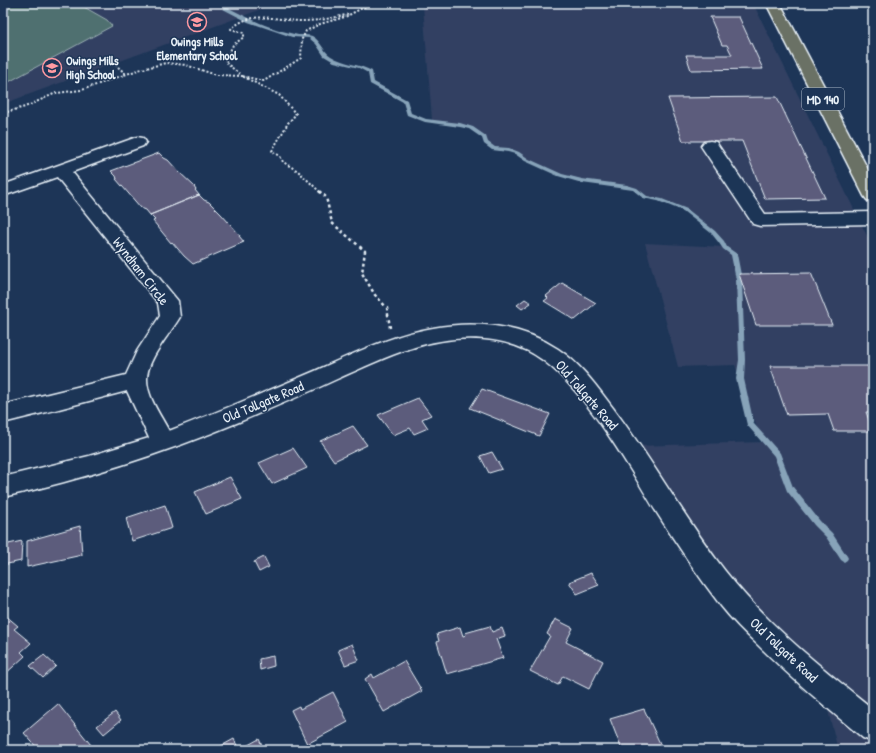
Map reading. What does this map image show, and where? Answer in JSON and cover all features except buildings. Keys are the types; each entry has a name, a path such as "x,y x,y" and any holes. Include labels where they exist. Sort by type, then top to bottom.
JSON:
{"main road":[{"name":"MD 140","path":"773,3 873,196"}],"street":[{"path":"3,191 137,142"},
{"path":"710,146 760,220 873,218"},
{"name":"Wyndham Circle","path":"61,170 168,301 170,317 139,367 136,380"},
{"name":"Old Tollgate Road","path":"3,487 102,462 163,442 227,418 360,360 414,340 450,332 478,331 506,335 528,342 550,354 568,370 590,394 619,432 697,556 734,603 779,648 873,728"},
{"path":"3,414 55,402 136,380 139,391 163,442"}],"path":[{"path":"3,113 25,107 56,94 82,90 138,70 166,63 186,65 216,75 242,76 264,81 301,58 302,39 307,33 306,31 320,24 345,17 372,3"},
{"path":"352,13 321,19 296,21 255,17 238,21 231,29 244,33 244,37 233,45 225,62 242,76 284,98 291,110 296,114 288,123 272,151 280,156 283,162 298,171 326,197 332,223 365,251 362,273 375,295 387,308 391,331"},
{"path":"109,59 126,74"}],"shaded area":[{"path":"3,3 753,3 873,248 873,750 838,750 816,664 742,599 635,446 762,442 735,365 678,367 645,243 725,247 713,232 685,210 660,200 645,197 635,189 612,184 582,181 560,175 527,160 517,153 509,150 494,149 486,143 484,137 471,128 432,120 423,6 267,7 3,104"}],"green space":[{"path":"3,3 77,3 107,20 112,26 3,85"}],"waterway":[{"path":"226,3 225,8 250,21 294,36 310,37 318,43 326,55 336,61 361,67 370,72 372,83 405,101 409,114 425,120 471,128 484,137 486,143 494,149 509,150 517,153 527,160 560,175 582,181 635,189 645,197 660,200 685,210 713,232 725,248 734,254 739,280 742,360 740,379 751,425 777,455 790,489 817,523 829,535 844,558"}],"place":[{"name":"Owings Mills Elementary School","path":"197,22"},
{"name":"Owings Mills High School","path":"52,68"}]}
